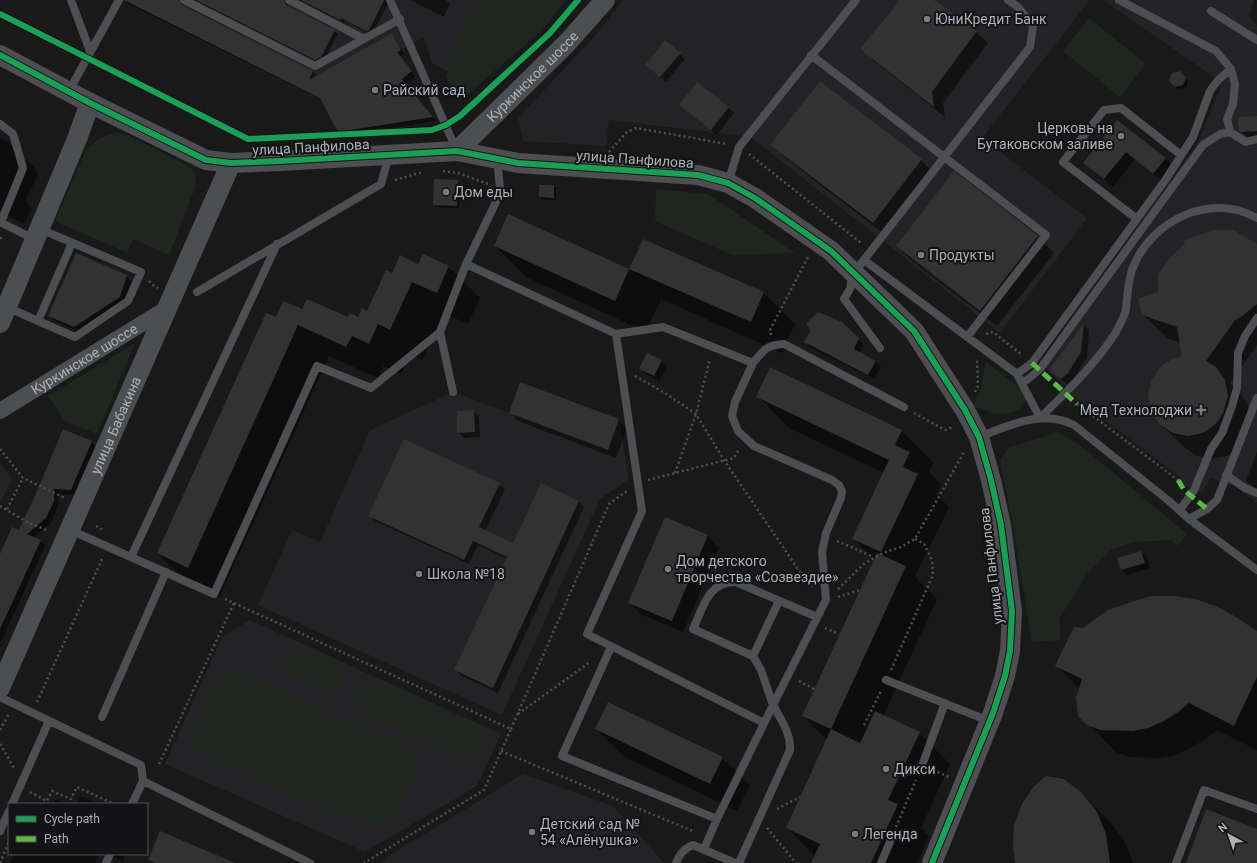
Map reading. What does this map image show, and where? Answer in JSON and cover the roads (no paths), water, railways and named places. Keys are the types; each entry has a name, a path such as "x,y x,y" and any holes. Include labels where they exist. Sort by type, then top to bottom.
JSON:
{"street":[{"name":"Куркинское шоссе","path":"457,151 567,44 605,0"},
{"name":"улица Панфилова","path":"0,55 90,103 206,160 232,163 457,151 518,163 698,175 728,183 755,198 830,250 859,266 914,331 965,410 973,442 991,480 1001,525 1012,611 1010,651 1005,676 990,721 932,863"},
{"path":"4,315 77,139 90,103"},
{"name":"улица Бабакина","path":"0,688 61,531 169,307 232,163"},
{"name":"Куркинское шоссе","path":"0,410 169,307"}],"lane":[{"path":"71,0 90,51"},
{"path":"69,91 119,0"},
{"path":"184,0 315,66 400,20"},
{"path":"289,0 364,39"},
{"path":"390,0 457,151"},
{"path":"728,183 739,146 856,0"},
{"path":"880,348 844,299 850,289 859,266 1030,47 1033,26 1018,7 1008,0"},
{"path":"1119,0 1216,51 1231,69 1235,84 1233,104 1227,119 1230,132"},
{"path":"1211,11 1257,40"},
{"path":"811,55 1046,235 968,337"},
{"path":"1017,374 1032,363 1166,179 1193,137 1210,91 1218,80 1231,69"},
{"path":"1137,220 1064,162 1104,110 1121,108 1181,155"},
{"path":"0,124 13,134 23,168 0,222 72,243 141,272 128,301 75,337 38,321 4,315"},
{"path":"1022,384 1040,369 1203,145 1220,134 1230,132 1246,142 1257,140"},
{"path":"197,292 381,184 389,154"},
{"path":"61,531 108,547 214,594 317,366 371,388 440,332 466,264 496,202 500,188 497,159"},
{"path":"1040,418 1097,359 1116,331 1125,312 1133,266 1140,252 1161,228 1189,213 1205,209 1221,208 1236,210 1257,218"},
{"path":"38,321 72,243"},
{"path":"131,557 277,244"},
{"path":"466,264 616,334 663,327 753,363"},
{"path":"859,266 968,337 1017,374 1040,418"},
{"path":"1180,510 1194,490 1211,449 1222,432 1230,413 1237,388 1238,353 1245,336 1257,318"},
{"path":"440,332 454,392"},
{"path":"616,334 642,511 586,634 764,723"},
{"path":"704,850 717,819 826,600 822,552 825,536 841,498 842,491 839,484 832,480 754,446 738,431 732,416 735,402 753,363 763,351 772,345 784,344 904,407"},
{"path":"1189,520 1217,500 1257,398"},
{"path":"973,442 1030,419 1059,419 1074,425 1180,510 1189,520 1257,570"},
{"path":"1226,475 1245,488 1257,493"},
{"path":"102,717 166,572"},
{"path":"739,863 790,750 790,741 773,705 761,670 754,656 693,629 709,594 717,586 727,582 736,582 817,617"},
{"path":"754,656 779,601"},
{"path":"611,647 562,756 717,819"},
{"path":"886,680 990,721"},
{"path":"0,697 141,765 142,781 132,803"},
{"path":"921,768 945,703"},
{"path":"12,803 49,721"},
{"path":"142,781 310,863"},
{"path":"1176,863 1204,790 1257,809"},
{"path":"0,831 8,812"},
{"path":"881,863 892,837"},
{"path":"676,863 681,852 693,845 736,863"}],"place":[{"name":"ЮниКредит Банк","path":"927,19"},
{"name":"Райский сад","path":"375,90"},
{"name":"Церковь на Бутаковском заливе","path":"1121,136"},
{"name":"Дом еды","path":"446,192"},
{"name":"Продукты","path":"921,255"},
{"name":"Мед Технолоджи","path":"1201,410"},
{"name":"Дом детского творчества «Созвездие»","path":"668,569"},
{"name":"Школа №18","path":"419,574"},
{"name":"Дикси","path":"886,769"},
{"name":"Детский сад № 54 «Алёнушка»","path":"532,832"},
{"name":"Легенда","path":"855,834"}]}
